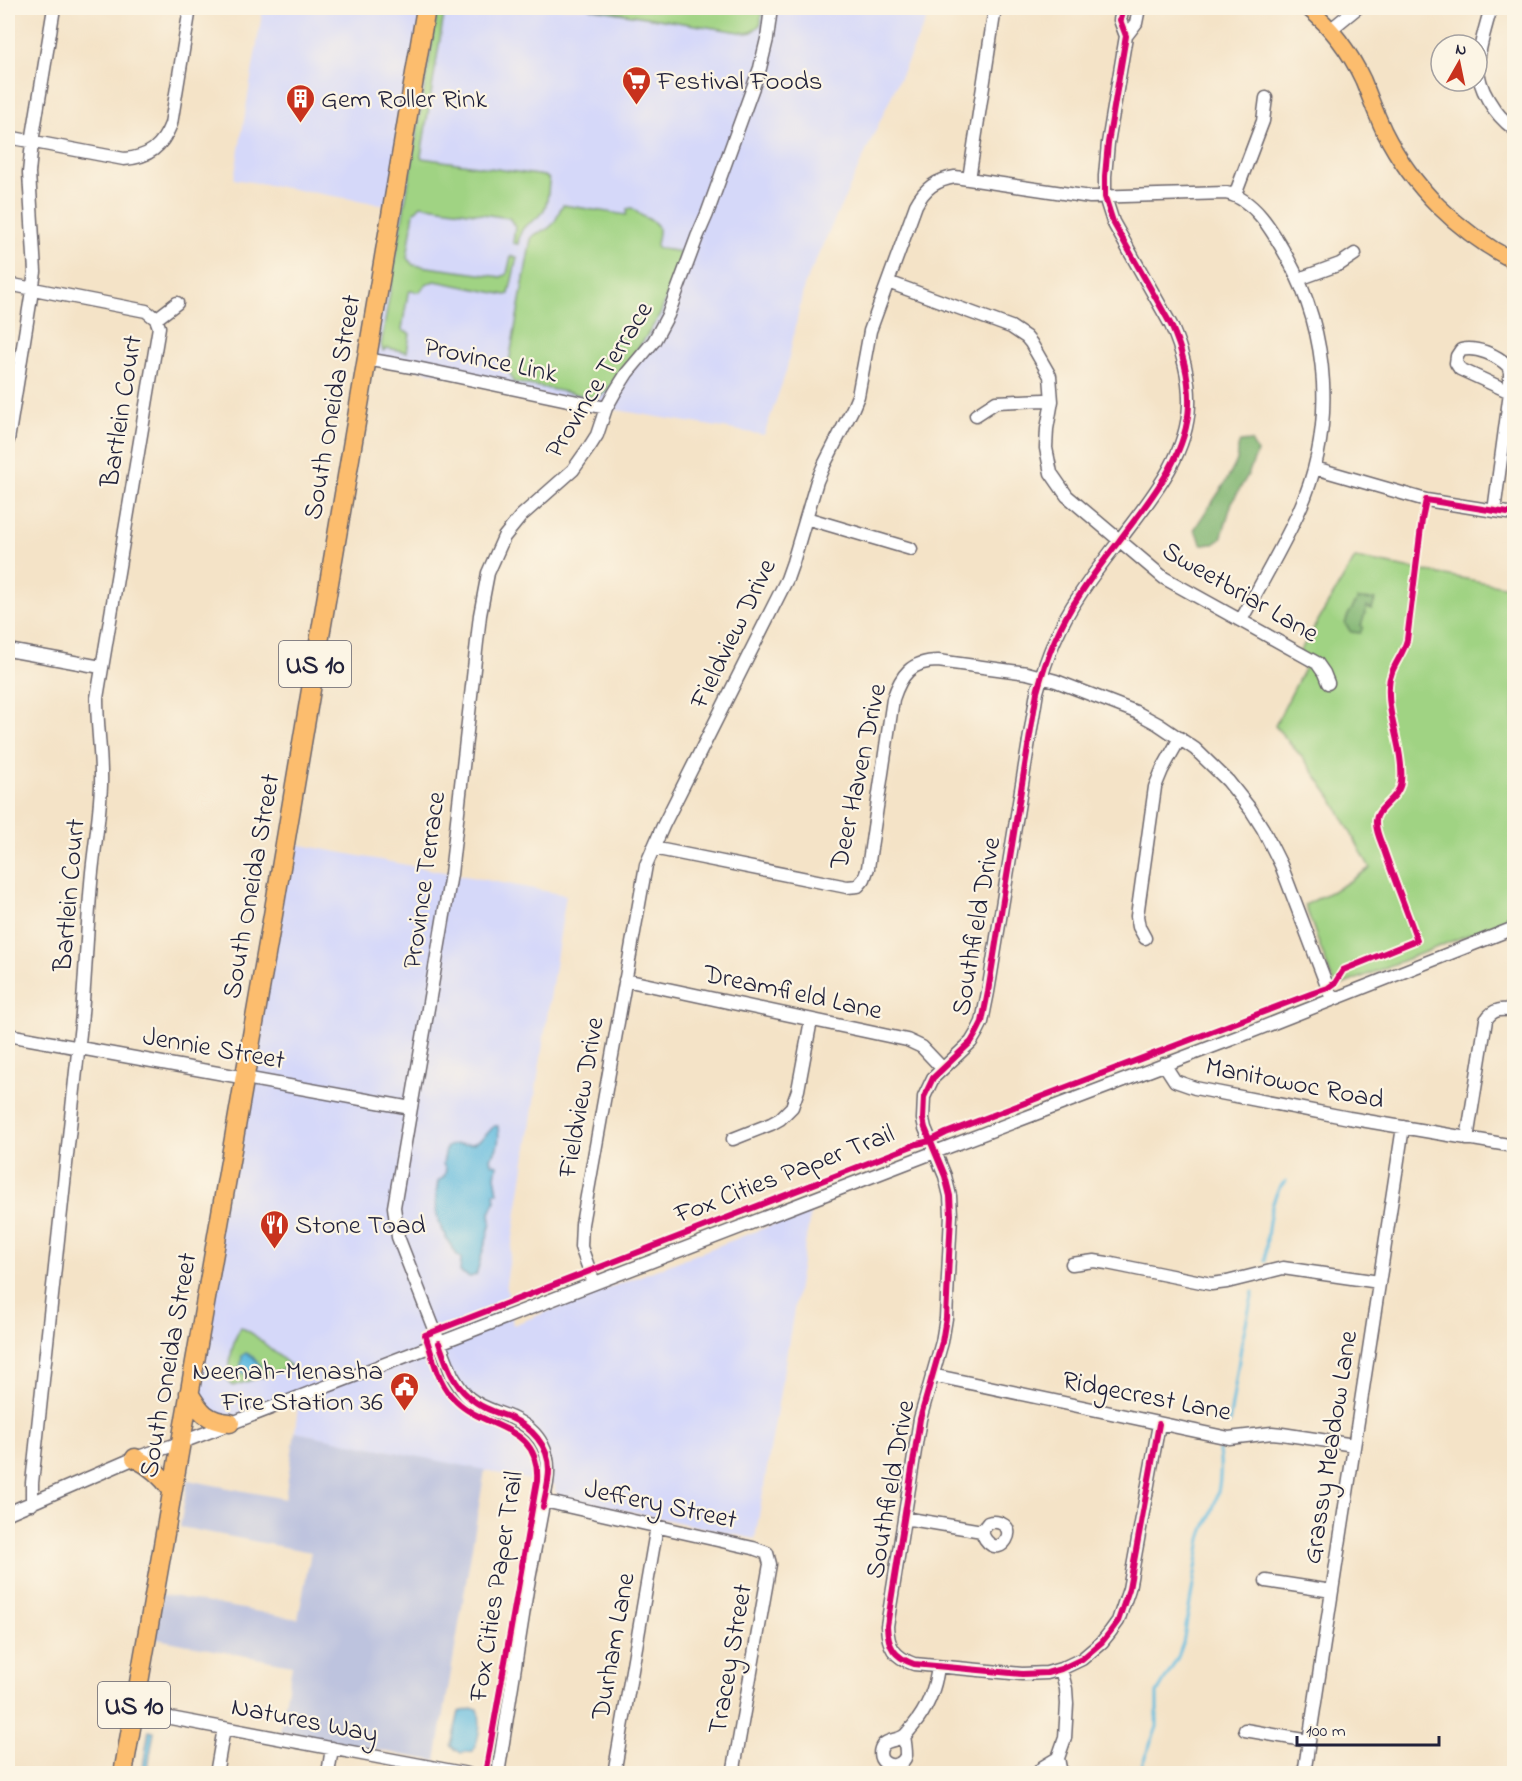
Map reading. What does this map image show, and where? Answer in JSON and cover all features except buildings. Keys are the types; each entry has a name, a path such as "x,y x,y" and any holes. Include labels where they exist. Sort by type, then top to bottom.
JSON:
{"highway":[{"name":"South Oneida Street","path":"123,1773 426,8"},
{"path":"189,1393 200,1412 222,1423 230,1423"},
{"path":"135,1458 149,1465 172,1490"}],"main road":[{"path":"1308,8 1322,19 1354,63 1384,131 1425,192 1458,225 1478,240 1515,261"}],"street":[{"path":"8,440 35,261 29,178 32,142 54,8"},
{"path":"8,137 124,159 143,156 158,146 165,138 171,124 190,8"},
{"name":"Province Terrace","path":"498,1773 549,1469 545,1449 538,1438 522,1423 469,1398 452,1375 398,1237 394,1207 451,874 480,615 488,573 511,527 564,479 581,459 597,435 606,408 620,383 654,341 674,301 760,68 771,8"},
{"path":"969,178 995,8"},
{"name":"Southfield Drive","path":"1123,8 1120,20 1126,36"},
{"name":"Southfield Drive","path":"1139,8 1136,23 1126,36 1108,143 1105,197 1113,222 1179,342 1189,389 1187,421 1180,449 1167,474 1068,613 1050,650 1037,692 982,1022 971,1042 933,1078 924,1097 923,1119 928,1137 945,1176 950,1196 946,1318 942,1342 920,1419 887,1626 890,1647 905,1660 915,1664 1022,1674 1047,1673 1082,1659 1102,1642 1123,1608 1133,1569 1159,1424"},
{"path":"1330,30 1357,8"},
{"path":"1491,8 1478,64 1487,100 1496,112 1515,129"},
{"path":"1241,620 1291,529 1305,496 1315,468 1322,436 1323,417 1323,370 1317,332 1306,296 1284,251 1263,221 1243,199 1235,195 1263,122 1266,98"},
{"name":"Fieldview Drive","path":"594,1283 581,1247 582,1224 643,876 653,848 787,579 824,465 858,396 870,331 921,196 934,183 955,177 1105,197 1215,193 1235,195"},
{"path":"1299,279 1340,264 1356,254"},
{"name":"Sweetbriar Lane","path":"888,282 1005,324 1019,332 1031,343 1050,376 1052,401 1045,441 1051,473 1067,496 1164,578 1317,663 1328,683"},
{"path":"8,284 146,311 156,319"},
{"name":"Bartlein Court","path":"32,1504 32,1483 78,1048 101,787 97,698 159,327 156,319 177,303"},
{"path":"1494,511 1510,392 1510,372 1504,362 1475,349 1461,350 1456,363 1460,369 1510,392"},
{"name":"Province Link","path":"366,359 606,408"},
{"path":"976,415 996,402 1052,401"},
{"path":"1315,468 1426,500 1515,514"},
{"path":"806,519 911,549"},
{"path":"8,650 102,667"},
{"name":"Deer Haven Drive","path":"653,848 847,887 861,885 868,868 893,699 896,689 909,670 917,664 938,661 1041,676 1136,712 1180,738 1223,775 1263,829 1281,865 1332,999"},
{"path":"1145,938 1138,927 1137,916 1155,787 1180,738"},
{"path":"8,1513 135,1458 180,1443 1515,928"},
{"name":"Dreamfield Lane","path":"625,980 916,1043 928,1052 942,1068"},
{"path":"1467,1139 1485,1025 1489,1014 1498,1010 1515,1011"},
{"path":"732,1139 771,1124 792,1107 798,1090 811,1020"},
{"name":"Jennie Street","path":"8,1035 411,1107"},
{"name":"Manitowoc Road","path":"1164,1064 1175,1081 1195,1088 1403,1128 1515,1146"},
{"name":"Grassy Meadow Lane","path":"1304,1773 1403,1128"},
{"path":"1072,1264 1101,1262 1211,1284 1283,1268 1379,1282"},
{"name":"Ridgecrest Lane","path":"932,1375 1229,1438 1272,1433 1354,1445"},
{"name":"Jeffery Street","path":"544,1501 767,1553"},
{"path":"904,1518 982,1531"},
{"name":"Durham Lane","path":"614,1773 657,1526"},
{"name":"Tracey Street","path":"733,1773 770,1564 767,1553"},
{"path":"1266,1581 1332,1591"},
{"path":"904,1737 928,1705 938,1667"},
{"path":"1061,1669 1066,1689 1067,1722 1065,1738 1058,1758 1061,1773"},
{"name":"Natures Way","path":"133,1711 468,1773"},
{"path":"216,1773 224,1728"},
{"path":"1245,1730 1309,1741"},
{"path":"328,1773 332,1748"},
{"path":"1037,1773 1058,1758"}],"shaded area":[{"path":"263,8 932,8 804,286 786,372 764,435 606,408 366,359 392,206 234,179"},
{"path":"285,842 566,895 506,1283 513,1325 811,1210 755,1539 559,1496 555,1491 555,1485 295,1432 299,1398 230,1423 197,1406 222,1210"},
{"path":"295,1432 485,1470 436,1761 280,1732 292,1665 147,1637 155,1593 298,1619 311,1552 180,1527 188,1480 285,1499"}],"green space":[{"path":"438,8 445,8 422,158 544,176 549,181 547,199 541,214 524,227 518,244 513,243 515,226 509,218 421,205 414,212 407,258 413,265 501,277 507,274 511,256 517,257 509,294 435,281 426,284 420,292 410,291 402,329 410,334 407,352 387,348 383,351 381,345"},
{"path":"588,8 762,8 761,24 752,32 746,33"},
{"path":"563,205 626,215 627,209 632,208 658,227 657,248 682,254 660,315 606,392 596,398 513,382 508,368 531,239 535,234 546,230 553,224"},
{"path":"1251,441 1257,452 1248,475 1232,502 1221,539 1214,544 1201,544 1194,530 1233,469 1240,442"},
{"path":"1355,558 1514,588 1514,871 1508,919 1339,986 1332,979 1305,905 1370,868 1333,800 1307,763 1275,726 1306,665 1296,658"},
{"path":"1358,599 1375,600 1372,609 1367,607 1360,633 1351,632 1345,624"},
{"path":"241,1327 253,1334 291,1366 265,1377 233,1386 228,1381 230,1360 235,1339"}],"water":[{"path":"494,1126 498,1126 499,1141 490,1158 491,1163 497,1165 495,1176 498,1193 494,1193 495,1202 490,1213 491,1223 476,1275 470,1277 460,1272 461,1258 446,1238 439,1223 436,1202 438,1181 444,1177 446,1169 443,1164 446,1148 476,1142"},
{"path":"246,1353 252,1356 261,1367 244,1374 240,1372 242,1356"},
{"path":"478,1709 480,1725 478,1736 473,1751 461,1753 451,1746 459,1712"},
{"path":"149,1730 154,1731 147,1773 142,1773"}],"waterway":[{"path":"1265,1261 1272,1206 1280,1187 1286,1181"},
{"path":"1229,1424 1242,1341 1253,1292"},
{"path":"1141,1774 1143,1762 1157,1727 1157,1693 1178,1657 1183,1643 1201,1539 1219,1488 1219,1451"}],"cycle path":[{"path":"1123,8 1120,20 1126,36 1108,143 1105,197 1113,222 1171,325 1179,344 1188,384 1187,424 1174,461 1164,478 1098,568 1065,618 1049,654 1037,692 982,1022 971,1042 933,1078 924,1097 925,1128 945,1176 950,1196 946,1318 942,1342 920,1419 887,1626 893,1650 901,1658 914,1664 1022,1674 1047,1673 1082,1659 1102,1642 1118,1621 1129,1589 1159,1424"},
{"name":"Fox Cities Paper Trail","path":"485,1774 537,1481 536,1462 530,1449 521,1439 510,1431 469,1411 456,1401 440,1379 425,1335 917,1144 930,1141 1328,988 1335,983 1343,970 1417,940 1379,838 1376,818 1396,794 1401,782 1400,758 1390,710 1389,686 1391,674 1407,640 1426,500 1514,514"},
{"path":"439,1343 450,1372 462,1391 482,1406 525,1426 542,1445 549,1470 543,1507"}],"place":[{"name":"Festival Foods","path":"636,106"},
{"name":"Gem Roller Rink","path":"300,124"},
{"name":"Stone Toad","path":"274,1250"},
{"name":"Neenah-Menasha Fire Station 36","path":"404,1412"}]}
